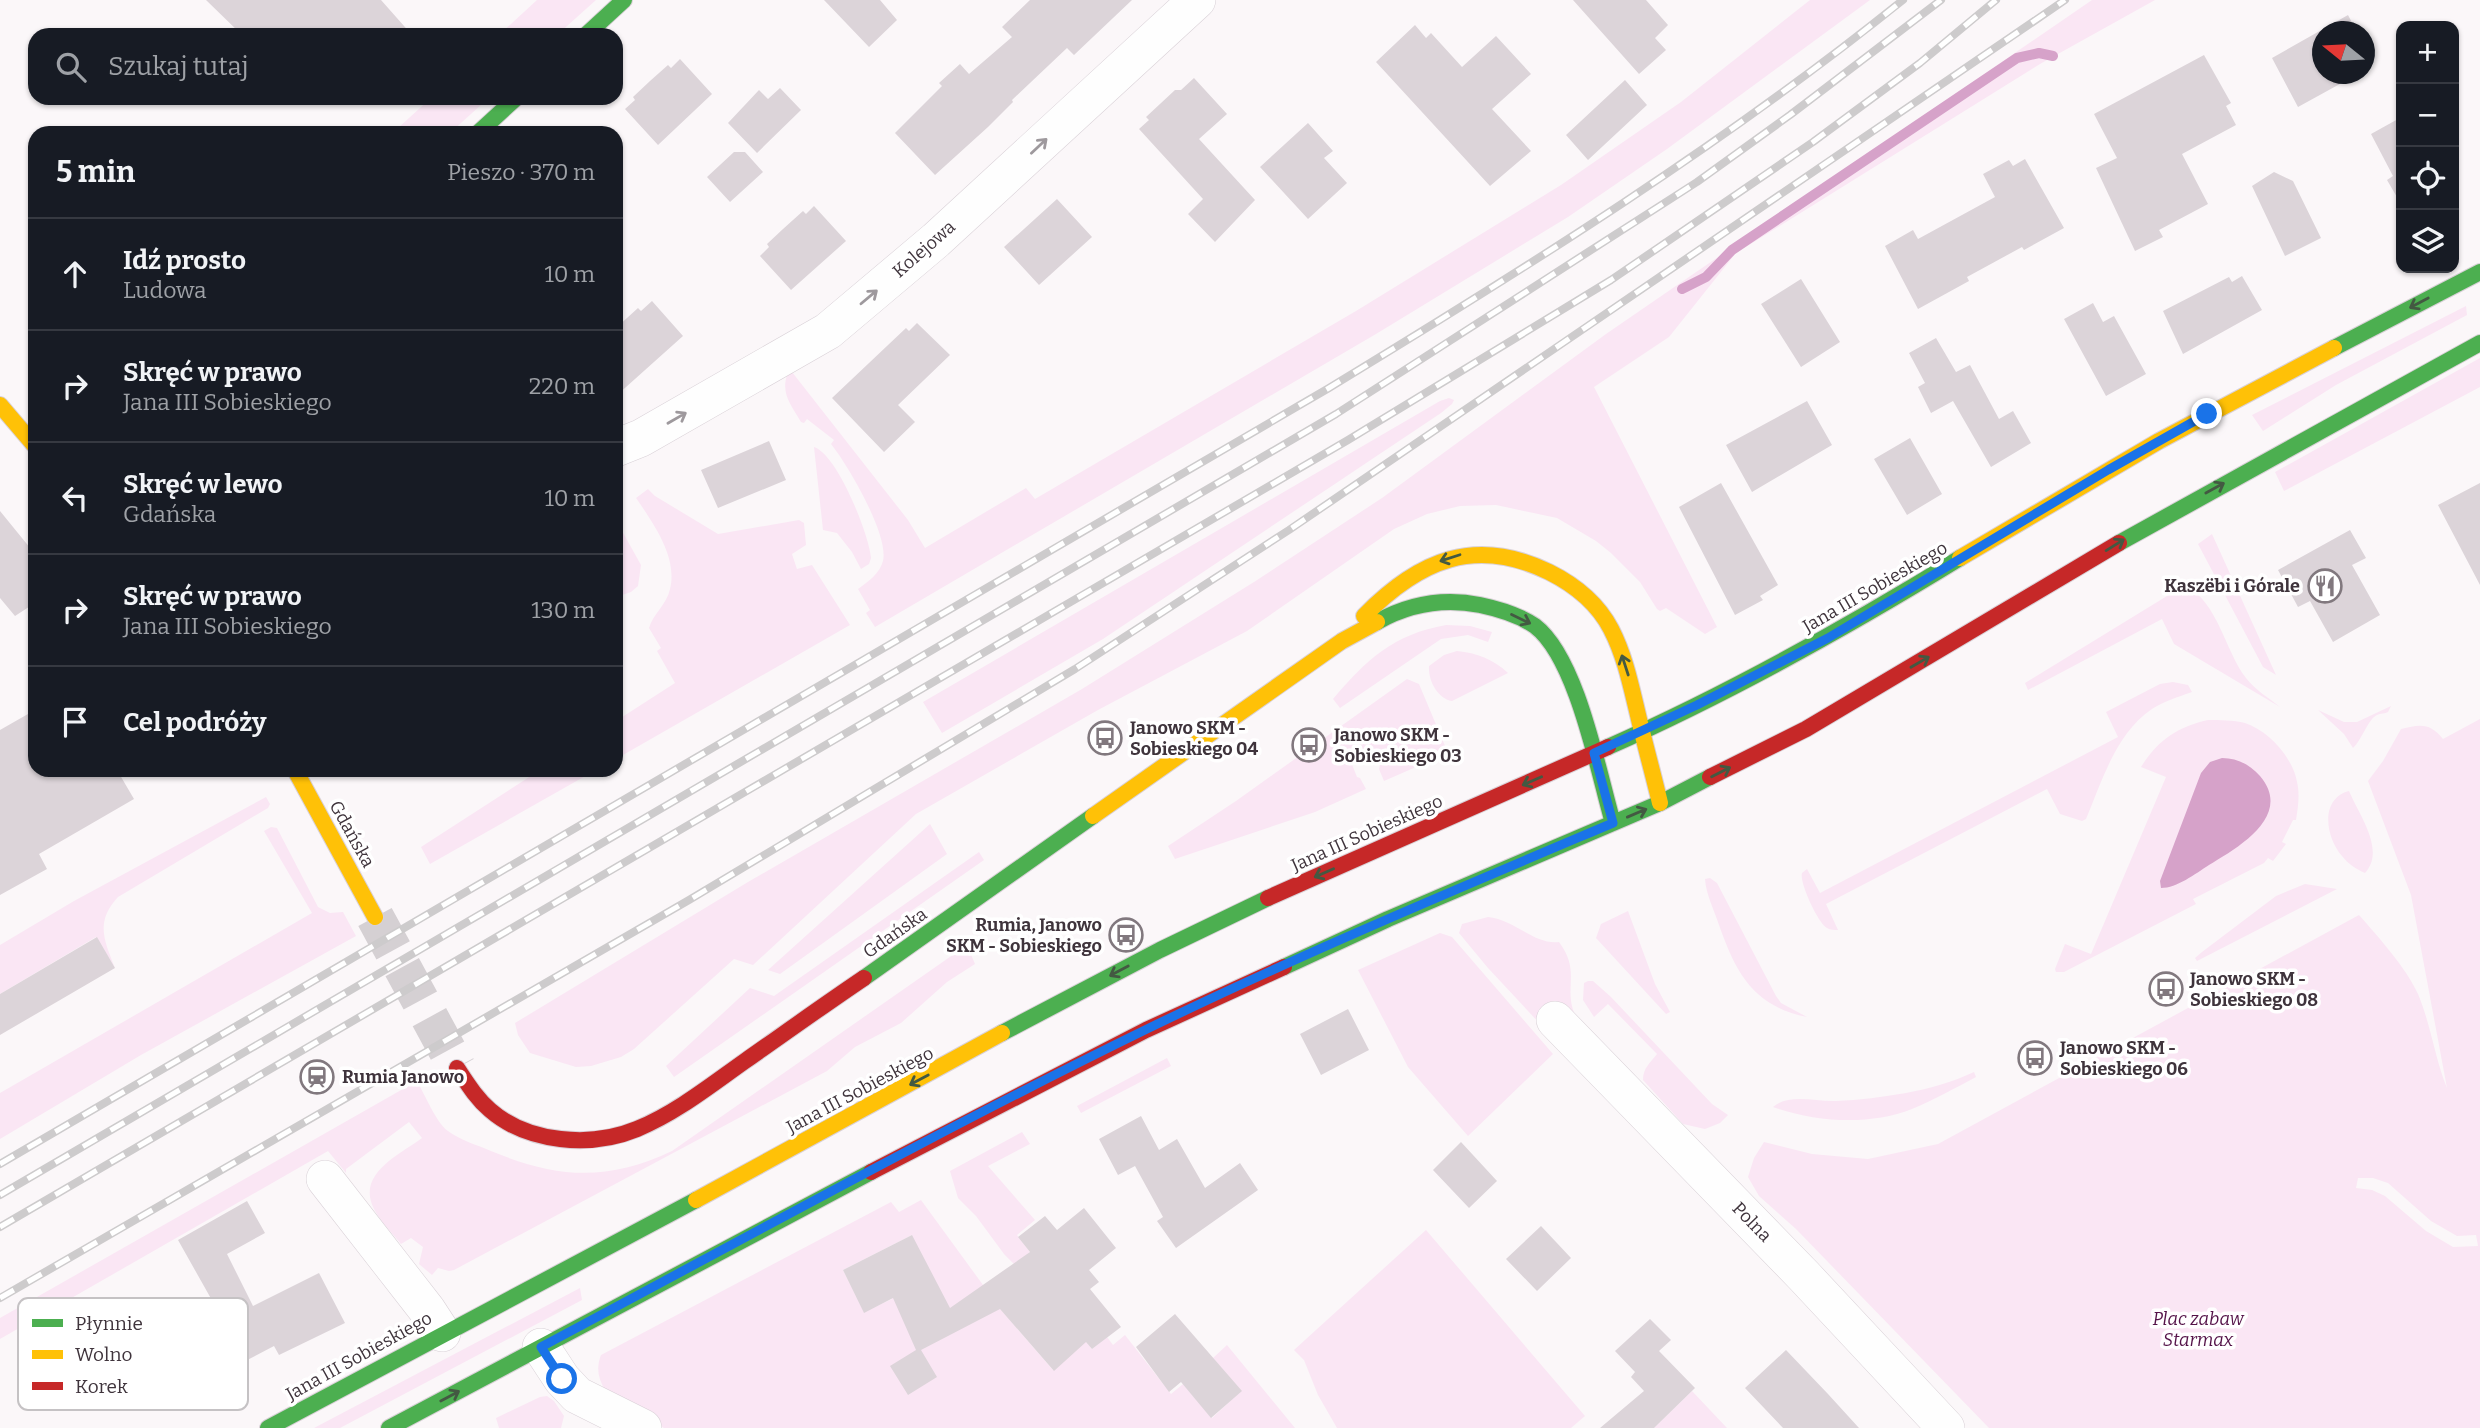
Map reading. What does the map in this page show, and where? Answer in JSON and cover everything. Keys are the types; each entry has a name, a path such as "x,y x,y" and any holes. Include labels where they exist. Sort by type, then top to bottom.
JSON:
{"main road":[{"path":"594,28 624,0"},
{"path":"486,126 508,105"},
{"name":"Jana III Sobieskiego","path":"268,1428 1140,960 1274,895 1594,753 1741,684 1828,638 2196,420 2480,272"},
{"path":"390,1428 994,1107 1146,1030 1388,919 1660,803 1805,729 2155,520 2480,343"},
{"name":"Gdańska","path":"1342,641 1372,607 1404,581 1431,565 1458,555 1503,555 1546,569 1583,594 1611,628 1625,661 1660,803"},
{"name":"Gdańska","path":"457,1068 469,1086 497,1116 525,1131 590,1141 630,1132 691,1099 1342,641 1384,618 1420,605 1456,600 1479,603 1518,617 1543,634 1576,688 1613,823"},
{"name":"Gdańska","path":"299,777 375,917"}],"street":[{"name":"Kolejowa","path":"623,445 641,438 828,331 936,240 1196,0"},
{"name":"Polna","path":"1555,1020 1813,1286 1945,1428"},
{"path":"325,1179 442,1333"},
{"path":"541,1347 562,1379 577,1395 643,1428"}],"green space":[{"path":"537,0 596,0 565,28 507,28"},
{"path":"1810,0 1870,0 1667,149 1568,217 1376,334 875,627 866,613 870,610 858,589 873,577 883,561 880,535 857,483 831,444 834,440 807,419 804,423 801,422 794,410 786,394 787,375 792,372 908,520 925,548 1026,488 1035,499 1356,311 1561,185 1681,102"},
{"path":"2092,0 2155,0 2040,64 1736,253 1669,337 1594,387 1717,627 1705,634 1666,608 1660,611 1657,609 1640,582 1611,553 1557,518 1496,505 1460,506 1427,514 1394,529 1247,631 1098,710 916,814 753,965 734,959 634,1049 621,1057 591,1066 576,1067 530,1053 518,1035 515,1023 748,882 1082,689 1254,582 1382,498 1606,334"},
{"path":"423,105 481,105 458,126 400,126"},
{"path":"2466,306 2467,315 2336,385 2263,431 2252,415"},
{"path":"2480,358 2480,387 2284,491 2275,472"},
{"path":"1449,398 1454,400 1452,404 1441,413 1103,639 942,733 923,702"},
{"path":"814,447 823,453 842,479 858,514 871,558 869,564 861,569 837,533 823,530"},
{"path":"648,489 655,496 718,534 799,520 804,523 806,545 792,554 797,569 812,565 850,625 623,755 623,716 675,683 657,651 661,648 649,628 670,589 670,565 662,541 636,498"},
{"path":"623,533 641,565 638,586 623,595"},
{"path":"2212,534 2276,675 2263,667 2198,544"},
{"path":"2186,587 2206,603 2246,678 2280,707 2174,644 2162,619 2028,690 2025,683"},
{"path":"1446,625 1470,626 1492,632 1488,642 1468,635 1441,639 1340,708 1333,699 1357,672 1382,651 1411,635"},
{"path":"1457,651 1484,658 1508,673 1452,701 1447,699 1434,688 1429,666 1444,655"},
{"path":"1407,679 1419,684 1448,753 1384,781 1373,750 1368,749 1351,757 1357,777 1366,789 1315,812 1175,859 1168,846"},
{"path":"2173,682 2188,685 2192,692 2166,701 2139,719 2120,744 2104,774 2086,819 2082,821 2060,814 2047,789 1826,904 1838,930 1831,930 1823,925 1803,885 1802,873 1807,869 1820,893 2118,737 2106,712 2160,684"},
{"path":"2391,706 2388,712 2374,717 2353,748 2344,734 2318,710 2344,722 2357,722"},
{"name":"Plac zabaw Starmax","path":"2480,719 2480,1428 1989,1428 1796,1229 1759,1196 1748,1177 1754,1158 1764,1142 1812,1154 1868,1159 1938,1144 2359,915 2413,984 2447,1088 2411,895 2368,781 2401,729 2425,726 2443,739","holes":["2358,1178 2373,1178 2388,1183 2431,1221 2457,1236 2476,1235 2478,1246 2453,1247 2426,1231 2385,1196 2372,1190 2356,1188"]},
{"path":"2208,720 2236,721 2254,727 2279,746 2291,764 2299,796 2296,820 2293,820 2282,842 2286,844 2273,861 2268,858 2264,863 2193,899 2196,904 2064,972 2056,972 2065,944 2091,954 2166,777 2141,767 2154,749 2169,736 2187,726"},
{"path":"529,777 584,777 430,864 421,847"},
{"path":"2349,791 2372,843 2371,864 2365,873 2344,859 2329,830 2329,810 2333,802 2339,795"},
{"path":"266,797 270,804 268,808 118,897 104,923 105,940 115,968 96,937 0,994 0,945 74,901"},
{"path":"930,824 947,854 780,974 768,970"},
{"path":"271,827 277,828 318,907 330,913 343,912 356,936 141,1055 0,1139 0,1093 312,913 264,831"},
{"path":"979,852 984,860 674,1077 666,1066 750,988 774,996"},
{"path":"1710,878 1717,883 1776,996 1781,1003 1807,1017 1773,1005 1749,985 1725,942 1705,879"},
{"path":"2305,884 2337,889 2197,961 2195,958 2202,952 2276,896"},
{"path":"1628,911 1655,984 1670,1012 1666,1014 1596,938 1601,924"},
{"path":"1488,917 1507,922 1541,940 1559,942 1569,963 1572,1007 1576,1017 1542,1026 1488,968 1459,933 1462,924"},
{"path":"1440,933 1452,937 1553,1054 1468,1136 1408,1067 1358,970"},
{"path":"967,945 975,964 947,982 901,1023 855,1047 827,1071 454,1270 438,1268 432,1275 419,1264 423,1247 411,1238 401,1244 374,1209 370,1197 375,1176 392,1159 422,1138 409,1122 346,1169 346,1173 328,1151 72,1298 35,1298 417,1081 435,1115 453,1134 538,1167 582,1173 603,1172 648,1161 672,1151"},
{"path":"1593,981 1611,997 1712,1104 1728,1115 1720,1123 1705,1129 1683,1124 1643,1080 1646,1069 1657,1054 1608,1004 1594,1017 1583,1000 1584,983"},
{"path":"1167,1058 1171,1066 1081,1113 1077,1106"},
{"path":"1974,1072 1976,1077 1928,1102 1878,1118 1825,1119 1773,1107 1795,1099 1845,1101 1906,1093 1940,1085"},
{"path":"1022,1132 1030,1144 988,1166 1035,1220 1017,1235 1030,1252 1015,1265 958,1198 950,1171"},
{"path":"921,1200 1002,1311 1053,1370 1077,1330 1092,1349 1107,1337 1113,1345 1125,1335 1171,1394 1183,1384 1212,1418 1241,1391 1213,1358 1227,1345 1295,1428 664,1428 605,1390 598,1373 601,1355 891,1202 899,1212","holes":["912,1235 892,1299 864,1312 843,1270"]},
{"path":"1426,1230 1585,1416 1571,1428 1337,1428 1318,1395 1304,1360 1294,1350"},
{"path":"580,1288 582,1300 340,1428 314,1428"},
{"path":"18,1308 18,1329 0,1339 0,1318"},
{"path":"1692,1391 1727,1428 1654,1428"},
{"path":"547,1396 564,1416 561,1428 499,1428 496,1418"}],"shaded area":[{"path":"2222,758 2242,763 2260,776 2269,791 2270,804 2266,817 2258,829 2234,850 2186,880 2161,888 2160,881 2201,773 2210,762"}],"building":[{"path":"206,0 381,0 406,28 235,28"},
{"path":"824,0 880,0 897,20 869,47"},
{"path":"1030,0 1132,0 1074,55 1067,48 1012,100 988,127 935,175 895,133 942,86 939,83 960,64 969,74 1012,37 1002,27"},
{"path":"1573,0 1646,0 1668,25 1655,38 1666,50 1639,74"},
{"path":"2348,15 2351,21 2337,21"},
{"path":"1415,25 1426,38 1431,33 1462,67 1496,36 1531,74 1492,109 1531,151 1490,186 1376,62"},
{"path":"2312,35 2312,84 2340,84 2298,107 2272,58"},
{"path":"2204,55 2231,103 2226,106 2236,125 2182,154 2208,204 2159,230 2163,237 2135,251 2096,168 2117,158 2094,114"},
{"path":"680,59 712,94 658,145 625,109 650,81 668,65 671,68"},
{"path":"1194,78 1227,114 1199,139 1255,200 1215,242 1188,214 1203,199 1139,129 1149,120 1146,117 1175,90 1181,90"},
{"path":"1625,80 1647,105 1588,160 1566,135"},
{"path":"780,88 801,110 757,153 728,123 759,90 768,99"},
{"path":"2396,120 2396,195 2387,180 2393,176 2371,134"},
{"path":"1308,123 1333,151 1324,158 1347,183 1308,219 1260,167"},
{"path":"734,152 745,152 763,172 730,202 707,177"},
{"path":"2025,159 2064,228 1967,277 1969,281 1918,309 1885,246 1913,230 1918,239 1995,197 1983,174 2009,160 2013,166"},
{"path":"2274,172 2293,181 2321,238 2285,256 2252,186"},
{"path":"1057,199 1092,237 1039,285 1004,247"},
{"path":"814,206 846,241 791,290 760,256 769,247 767,244 783,229 803,211 806,214"},
{"path":"2242,276 2262,310 2183,354 2163,311 2229,277 2232,282"},
{"path":"1801,279 1840,342 1801,367 1761,304"},
{"path":"652,301 683,336 623,390 623,322 638,308 641,311"},
{"path":"2093,303 2103,322 2114,316 2146,374 2106,396 2064,319"},
{"path":"917,323 950,355 898,405 915,422 884,452 832,398 906,328 909,331"},
{"path":"1936,338 1956,372 1970,365 1999,419 2013,411 2031,443 1991,467 1953,401 1931,413 1918,387 1925,383 1909,353"},
{"path":"1807,401 1832,445 1752,492 1726,445"},
{"path":"1910,438 1942,494 1907,515 1874,459"},
{"path":"769,441 786,480 718,508 701,470"},
{"path":"1721,483 1778,585 1760,596 1763,600 1735,615 1679,507"},
{"path":"2480,483 2480,585 2438,505"},
{"path":"0,511 28,545 28,608 15,616 0,598"},
{"name":"Kaszëbi i Górale","path":"2350,530 2366,558 2352,565 2380,615 2333,642 2310,601 2298,607 2278,570"},
{"path":"28,714 28,777 121,777 134,799 39,854 47,869 0,895 0,730"},
{"path":"97,937 115,968 0,1035 0,994"},
{"path":"1348,1009 1369,1050 1321,1075 1300,1034"},
{"path":"1141,1116 1159,1150 1177,1139 1205,1188 1240,1163 1258,1190 1176,1248 1157,1221 1163,1217 1135,1166 1118,1175 1099,1139"},
{"path":"1461,1142 1497,1181 1469,1208 1433,1170"},
{"path":"247,1201 265,1233 227,1254 253,1306 319,1273 345,1323 279,1355 274,1346 248,1360 248,1298 211,1298 178,1240"},
{"path":"1084,1208 1116,1248 1089,1270 1099,1282 1090,1289 1121,1327 1092,1349 1086,1342 1054,1371 1000,1309 921,1350 937,1377 908,1395 890,1366 916,1350 893,1298 864,1313 843,1270 912,1235 950,1308 1030,1252 1018,1237 1045,1216 1057,1230"},
{"path":"1541,1226 1571,1258 1537,1291 1506,1259"},
{"path":"1175,1314 1242,1391 1211,1418 1181,1382 1169,1392 1136,1347"},
{"path":"1650,1319 1671,1340 1659,1351 1695,1388 1654,1428 1600,1428 1644,1391 1631,1377 1635,1372 1615,1351"},
{"path":"1786,1350 1859,1428 1783,1428 1745,1388"}],"waterway":[{"path":"1682,289 1706,277 1732,250 2017,58 2039,53 2053,56"}],"tunnel":[{"path":"375,917 457,1068"}],"railway":[{"path":"0,1164 1329,388 1550,251 1694,155 1765,105 1903,0"},
{"path":"0,1195 1336,414 1697,182 1941,0"},
{"path":"0,1227 1348,440 1611,280 1813,142 1920,63 1996,0"},
{"path":"0,1298 689,900 1075,669 1289,530 2065,0"}],"traffic: fast":[{"path":"594,28 624,0"},
{"path":"486,126 508,105"},
{"path":"2334,348 2480,272"},
{"path":"2119,543 2480,343"},
{"path":"1608,747 1698,705 1787,658 1960,558"},
{"path":"1377,622 1414,607 1453,602 1502,611 1535,626 1550,642 1574,689 1593,746 1613,823"},
{"path":"1284,967 1388,919 1660,803 1710,777"},
{"path":"864,978 1093,816"},
{"path":"1002,1033 1160,950 1268,898"},
{"path":"389,1428 871,1172"},
{"path":"268,1428 696,1200"}],"traffic: slow":[{"path":"1960,558 2159,441 2334,348"},
{"path":"0,405 28,438"},
{"path":"1364,616 1406,580 1427,568 1472,555 1522,561 1568,583 1599,611 1616,639 1630,682 1660,803"},
{"path":"1093,816 1342,641 1377,622"},
{"path":"299,777 375,917"},
{"path":"696,1200 1002,1033"}],"traffic: jam":[{"path":"1710,777 1806,729 2119,543"},
{"path":"1268,898 1608,747"},
{"path":"871,1172 1146,1030 1284,967"},
{"path":"457,1068 490,1110 523,1130 560,1139 600,1139 619,1135 637,1129 679,1107 864,978"}],"place":[{"name":"Kaszëbi i Górale","path":"2325,586"},
{"name":"Janowo SKM - Sobieskiego 04","path":"1105,738"},
{"name":"Janowo SKM - Sobieskiego 03","path":"1309,745"},
{"name":"Rumia, Janowo SKM - Sobieskiego","path":"1126,935"},
{"name":"Janowo SKM - Sobieskiego 08","path":"2166,989"},
{"name":"Janowo SKM - Sobieskiego 06","path":"2035,1058"},
{"name":"Rumia Janowo","path":"317,1077"}],"route":[{"path":"562,1379 541,1347 994,1107 1230,990 1613,823 1594,753 1741,684 1828,638 2108,470 2207,414"}]}
